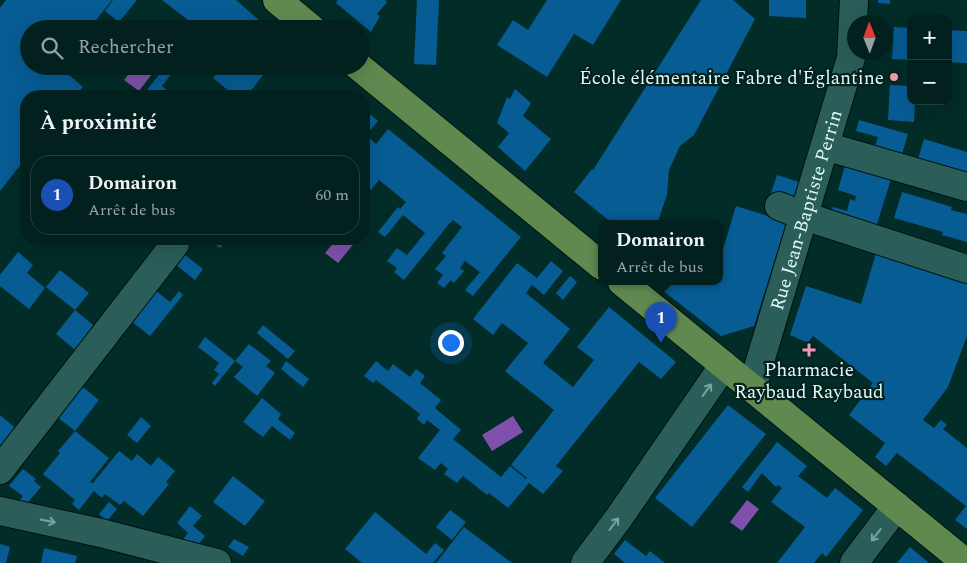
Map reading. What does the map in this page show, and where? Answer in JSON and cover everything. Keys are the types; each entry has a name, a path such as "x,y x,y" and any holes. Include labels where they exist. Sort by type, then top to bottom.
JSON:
{"main road":[{"path":"277,0 301,20"},
{"path":"369,75 598,263"},
{"path":"626,285 966,563"}],"street":[{"name":"Rue Jean-Baptiste Perrin","path":"752,388 792,211 825,146 851,58 854,0"},
{"path":"825,146 967,187"},
{"path":"792,211 967,269"},
{"path":"0,470 174,245"},
{"path":"585,563 618,519 724,365"},
{"path":"854,563 897,506"},
{"path":"0,511 101,533 217,563"}],"shaded area":[{"path":"128,75 151,75 140,90 124,80"},
{"path":"332,245 353,245 338,263 325,253"},
{"path":"513,416 523,432 492,451 482,435"},
{"path":"747,500 759,509 742,531 730,522"}],"building":[{"path":"6,0 112,0 96,20 20,20 20,75 69,75 83,87 80,90 20,90 20,166 0,191 0,8"},
{"path":"113,0 137,0 121,20 116,20 105,11"},
{"path":"162,0 236,0 259,20 188,20"},
{"path":"338,0 385,0 387,2 377,14 380,16 371,32 370,20 357,20 336,3"},
{"path":"417,0 439,0 436,65 414,64"},
{"path":"547,0 621,0 593,45 574,34 547,77 497,45 513,20 528,30"},
{"path":"701,0 733,0 755,19 694,135 680,146 669,170 667,195 658,220 608,220 574,192 593,170"},
{"path":"769,0 806,0 806,18 769,16"},
{"path":"878,0 890,0 890,4 878,3"},
{"path":"894,27 907,28 907,60 892,59"},
{"path":"952,30 967,31 967,63 952,62"},
{"path":"159,75 171,75 162,86 166,90 147,90"},
{"path":"216,75 263,75 252,90 228,90 213,78"},
{"path":"890,85 907,86 907,105 915,105 914,122 888,120"},
{"path":"515,89 531,103 523,116 551,139 525,171 498,147 509,133 497,123 507,97 510,99"},
{"path":"370,114 378,121 370,130"},
{"path":"859,120 908,134 902,154 875,146 878,137 856,131"},
{"path":"388,129 521,237 473,296 465,290 480,272 465,261 460,268 464,271 454,283 451,280 444,288 437,283 443,275 435,269 446,256 442,253 462,227 453,220 404,280 394,272 397,268 387,261 397,248 407,255 425,233 403,215 385,237 378,232 398,207 400,209 406,202 379,180 371,190 370,139 376,144"},
{"path":"924,139 967,152 967,174 918,159"},
{"path":"846,162 892,176 875,230 830,217 833,207 847,211 850,199 855,201 856,196 838,190"},
{"path":"777,175 799,182 794,200 771,193"},
{"path":"902,192 952,207 951,210 967,214 967,242 942,235 943,232 894,218"},
{"path":"736,206 774,218 788,218 754,326 721,336 656,285 723,285 723,249"},
{"path":"179,250 203,269 195,280 171,261"},
{"path":"18,252 33,265 27,273 45,288 29,309 0,286 0,275"},
{"path":"876,253 967,281 967,336 948,387 923,420 934,428 941,420 947,425 943,429 967,448 967,529 955,520 966,506 897,453 886,466 875,457 885,443 849,415 873,383 813,336 808,343 790,335 806,286 861,304"},
{"path":"551,261 563,271 544,295 532,285 526,293 570,329 543,363 573,387 594,360 577,347 609,307 676,362 661,379 639,362 556,466 563,471 543,494 529,483 508,508 489,493 487,495 463,476 457,483 444,474 448,469 441,463 435,470 418,458 440,430 427,420 424,425 417,419 420,414 376,380 373,383 364,376 376,361 388,371 393,364 410,377 416,369 425,376 420,383 441,400 435,408 461,430 453,439 501,477 510,466 526,479 511,465 554,410 505,371 528,343 502,323 493,335 473,319 517,263 537,278"},
{"path":"60,270 89,293 75,310 46,287"},
{"path":"570,276 577,282 563,300 556,293"},
{"path":"150,286 170,302 179,291 183,295 150,336 126,317"},
{"path":"75,310 99,330 80,354 56,334"},
{"path":"263,325 295,351 288,359 257,333"},
{"path":"205,337 235,361 215,386 212,383 219,374 214,370 219,363 198,347"},
{"path":"249,344 271,361 266,366 275,373 257,396 234,377 243,367 235,361"},
{"path":"286,361 309,379 303,387 281,369"},
{"path":"75,381 99,400 75,431 51,412"},
{"path":"262,398 281,414 278,419 295,433 290,440 272,426 263,437 243,422"},
{"path":"728,405 766,434 692,527 655,498"},
{"path":"0,415 19,431 0,455"},
{"path":"141,417 151,426 137,443 127,435"},
{"path":"75,431 109,458 90,482 93,483 119,451 132,461 137,454 151,466 158,457 175,471 166,482 169,484 143,516 124,501 120,505 105,494 102,498 94,491 79,510 72,504 75,500 43,474 60,453 58,451"},
{"path":"777,442 807,466 798,476 827,498 835,488 863,510 826,557 822,553 814,563 777,563 805,527 771,502 782,488 778,485 776,487 762,473 748,492 742,487"},
{"path":"23,469 36,479 34,481 41,487 25,506 17,504 23,496 9,486"},
{"path":"233,476 265,501 245,526 213,502"},
{"path":"109,502 117,509 107,521 99,514"},
{"path":"190,506 202,516 193,526 205,536 197,546 181,542 188,533 177,523"},
{"path":"450,510 466,522 452,540 436,527"},
{"path":"375,512 426,554 435,543 444,550 433,563 362,563 345,549"},
{"path":"464,527 512,563 436,563"},
{"path":"234,539 249,547 243,556 228,547"},
{"path":"625,540 646,556 650,551 665,563 625,563 614,554"},
{"path":"0,544 10,547 6,563 0,563"},
{"path":"910,547 923,558 929,563 897,563"},
{"path":"44,548 77,556 75,563 41,563"}],"place":[{"name":"École élémentaire Fabre d'Églantine","path":"894,77"},
{"name":"Domairon","path":"661,343"},
{"name":"Pharmacie Raybaud Raybaud","path":"809,350"}]}
